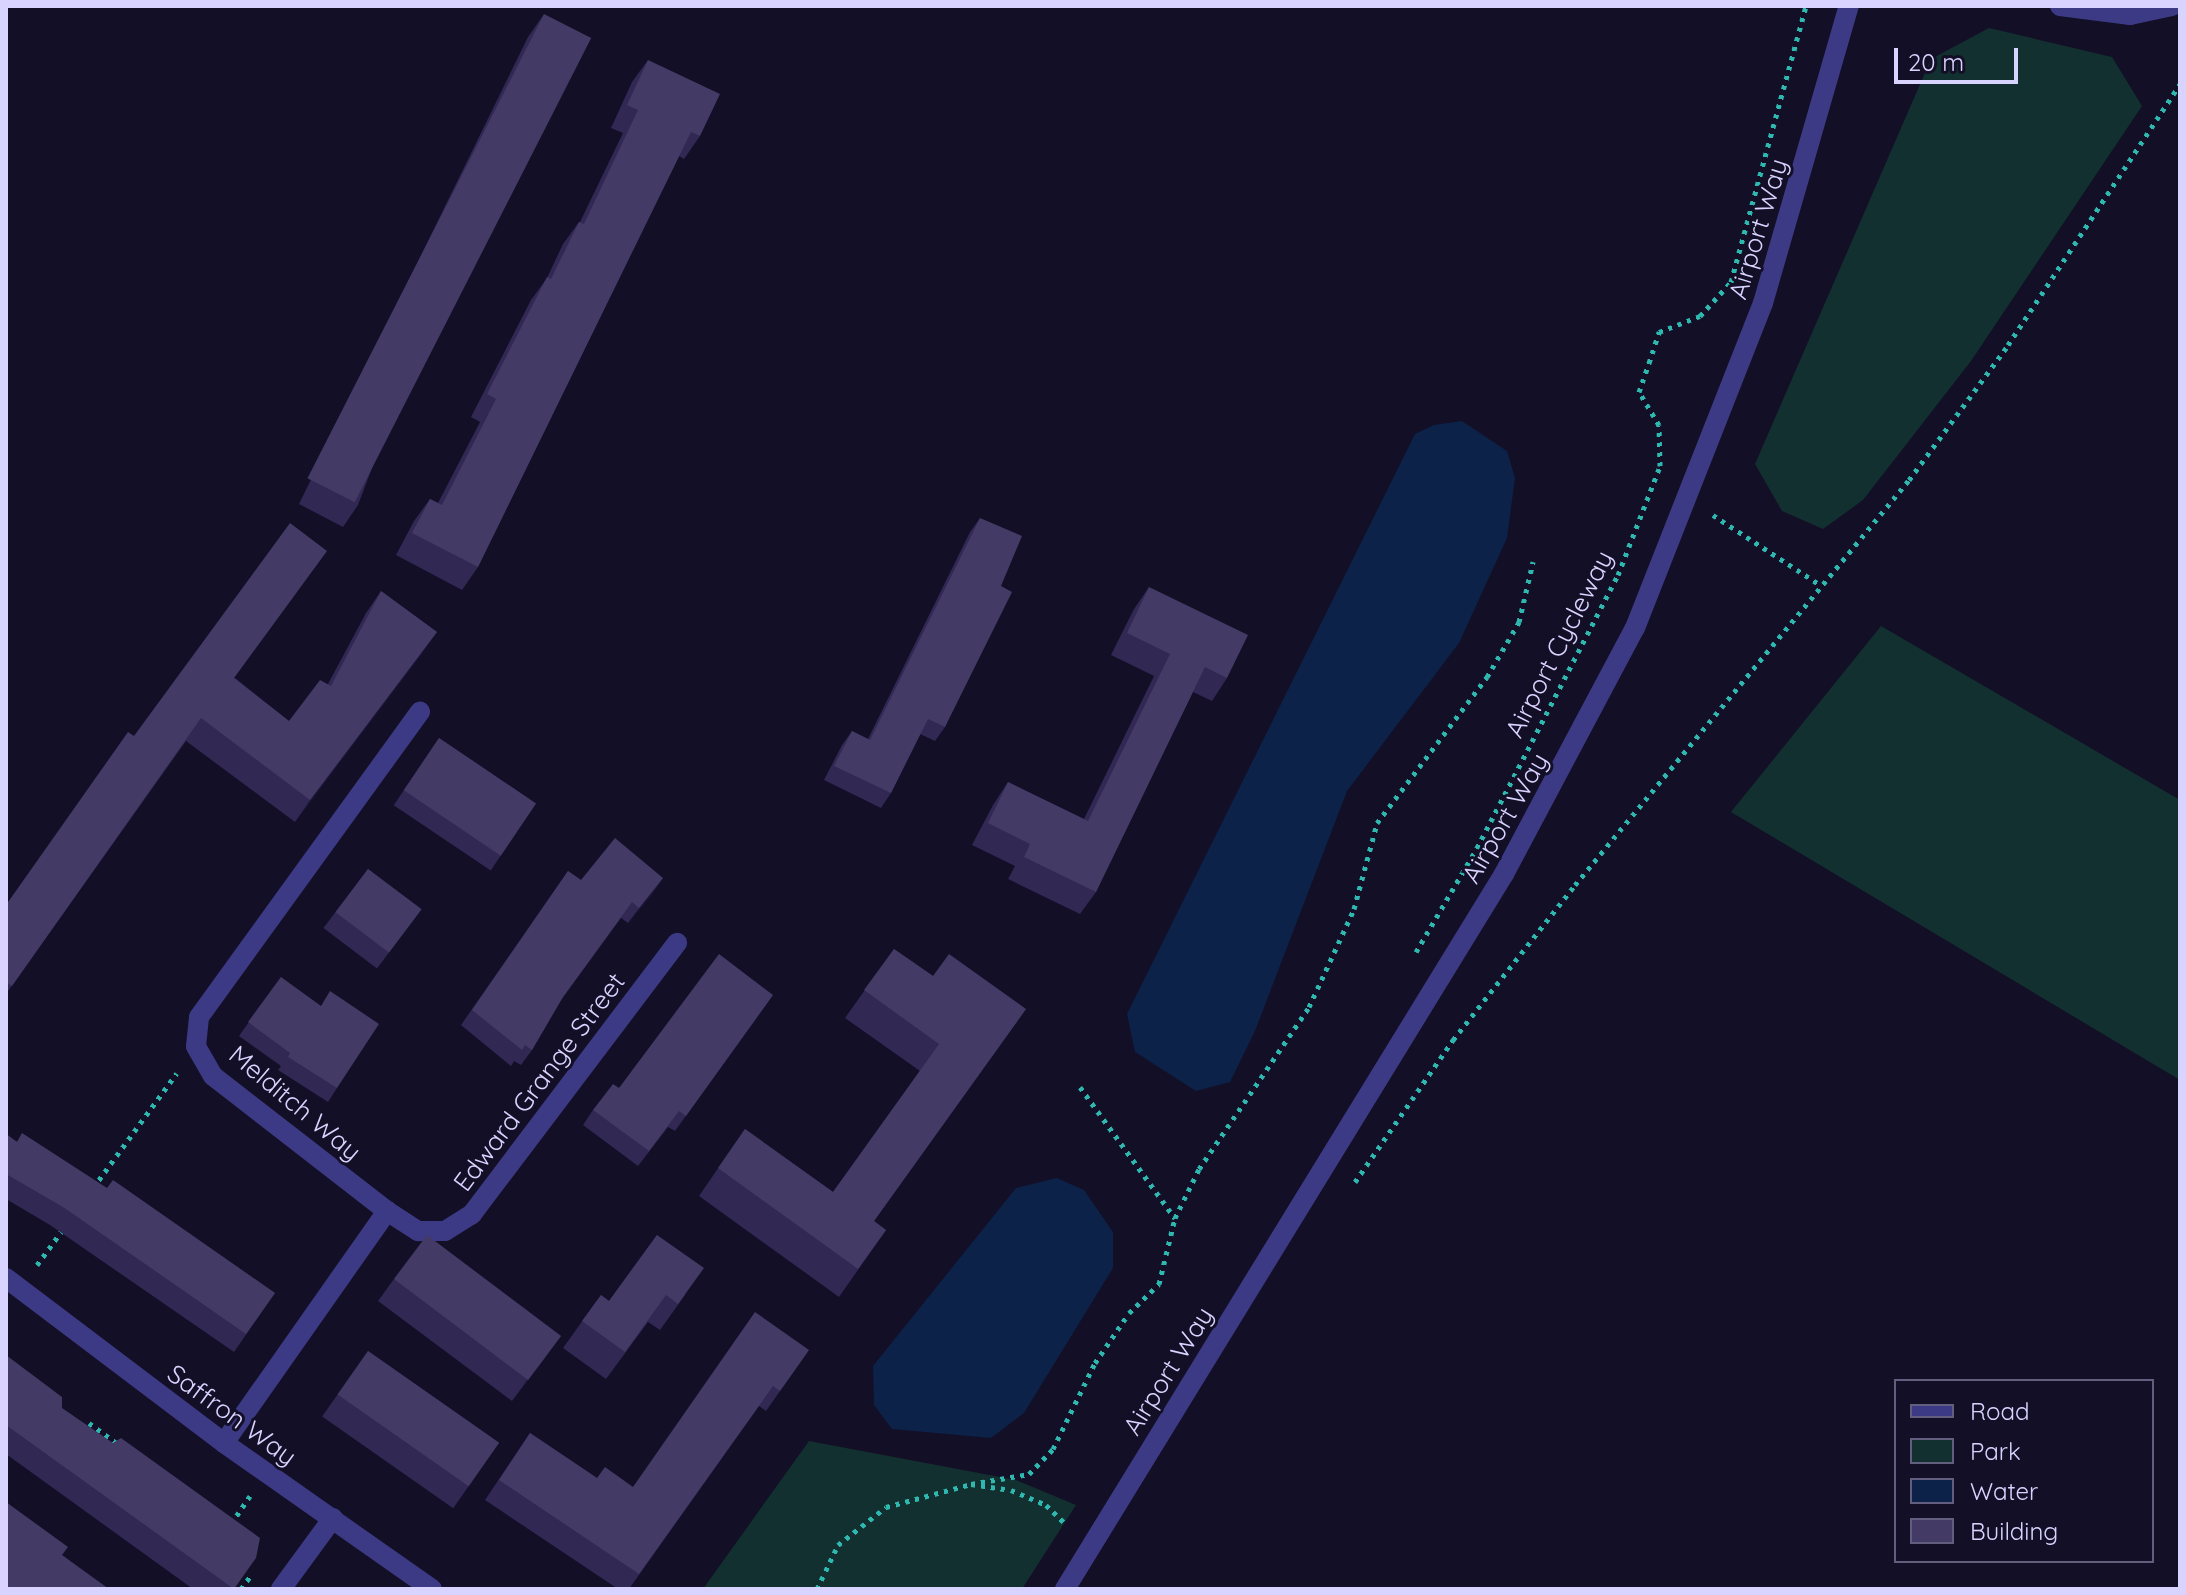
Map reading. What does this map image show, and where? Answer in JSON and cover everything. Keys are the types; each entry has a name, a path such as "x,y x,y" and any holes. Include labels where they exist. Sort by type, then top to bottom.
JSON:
{"street":[{"name":"Airport Way","path":"1065,1589 1504,874 1635,628 1688,500 1763,303 1849,6"},
{"path":"2060,6 2130,15 2172,6"},
{"name":"Melditch Way","path":"387,1211 213,1076 196,1046 199,1017 420,712"},
{"name":"Edward Grange Street","path":"387,1211 418,1231 445,1231 472,1214 677,943"},
{"path":"224,1443 387,1211"},
{"name":"Saffron Way","path":"13,1283 224,1443 432,1589"},
{"path":"281,1589 333,1518"}],"path":[{"name":"Airport Cycleway","path":"1412,957 1477,848 1618,575 1660,466 1659,425 1639,392 1659,332 1700,316 1731,282 1806,6"},
{"path":"1350,1189 1453,1040 1819,584 1909,480 2008,345 2180,84"},
{"path":"1688,500 1819,584"},
{"path":"817,1589 838,1545 886,1507 971,1484 1029,1474 1053,1449 1095,1363 1129,1313 1159,1284 1175,1218 1199,1169 1309,1007 1354,909 1377,823 1487,677 1519,622 1533,562"},
{"path":"85,1199 196,1046"},
{"path":"1080,1087 1175,1218"},
{"path":"13,1283 67,1225"},
{"path":"89,1423 128,1451"},
{"path":"971,1484 1011,1490 1046,1505 1068,1526 1076,1513"},
{"path":"217,1515 242,1534"},
{"path":"241,1589 268,1552 294,1571"}],"green space":[{"path":"1989,28 2112,57 2142,106 1971,361 1863,500 1823,529 1782,511 1755,464 1931,59"},
{"path":"1881,626 2180,800 2180,1080 1731,812"},
{"path":"809,1441 1016,1480 1076,1505 1022,1589 703,1589"}],"water":[{"path":"1462,421 1507,451 1515,478 1507,538 1459,643 1347,791 1255,1031 1230,1082 1196,1091 1135,1052 1127,1014 1415,434 1434,425"},
{"path":"1057,1178 1084,1190 1113,1232 1113,1268 1024,1413 991,1438 892,1429 874,1405 873,1366 1016,1188"}],"building":[{"path":"544,14 591,38 355,502 307,478"},
{"path":"648,60 720,94 700,136 691,132 478,567 412,533 430,499 442,505 496,399 487,394 547,277 551,279 579,222 584,224 638,110 627,105"},
{"path":"980,518 1022,536 1001,586 1012,592 945,727 928,719 891,793 834,766 852,731 870,740"},
{"path":"290,523 327,551 234,678 289,721 320,680 331,686 381,591 437,632 310,800 201,718 12,986 6,982 6,905 128,732 134,736"},
{"path":"1149,587 1248,635 1227,678 1205,667 1096,892 1024,857 1030,844 988,823 1008,782 1088,821 1170,654 1127,633"},
{"path":"439,738 536,803 501,856 404,790"},
{"path":"615,838 663,878 639,908 632,902 563,997 532,1050 525,1045 522,1050 472,1010 568,871 581,880"},
{"path":"368,869 422,909 389,952 336,912"},
{"path":"894,949 933,976 949,954 1026,1009 874,1221 886,1230 858,1269 718,1168 745,1129 833,1192 939,1044 864,990"},
{"path":"719,954 773,995 686,1116 679,1111 649,1151 593,1110 613,1084 619,1088"},
{"path":"281,977 321,1006 330,991 379,1024 337,1088 288,1057 290,1053 248,1022"},
{"path":"22,1133 107,1188 113,1180 275,1293 246,1334 63,1207 6,1174 6,1134 17,1142"},
{"path":"427,1235 561,1336 528,1380 394,1279"},
{"path":"657,1235 704,1268 678,1304 666,1295 625,1352 582,1321 601,1295 609,1301"},
{"path":"755,1312 809,1350 780,1391 773,1386 639,1574 499,1480 530,1433 597,1478 605,1467 633,1487"},
{"path":"368,1351 499,1443 469,1486 338,1394"},
{"path":"6,1355 62,1397 62,1408 113,1443 121,1438 260,1538 256,1558 234,1589 6,1425"},
{"path":"6,1502 68,1547 62,1555 109,1589 6,1589"}]}
